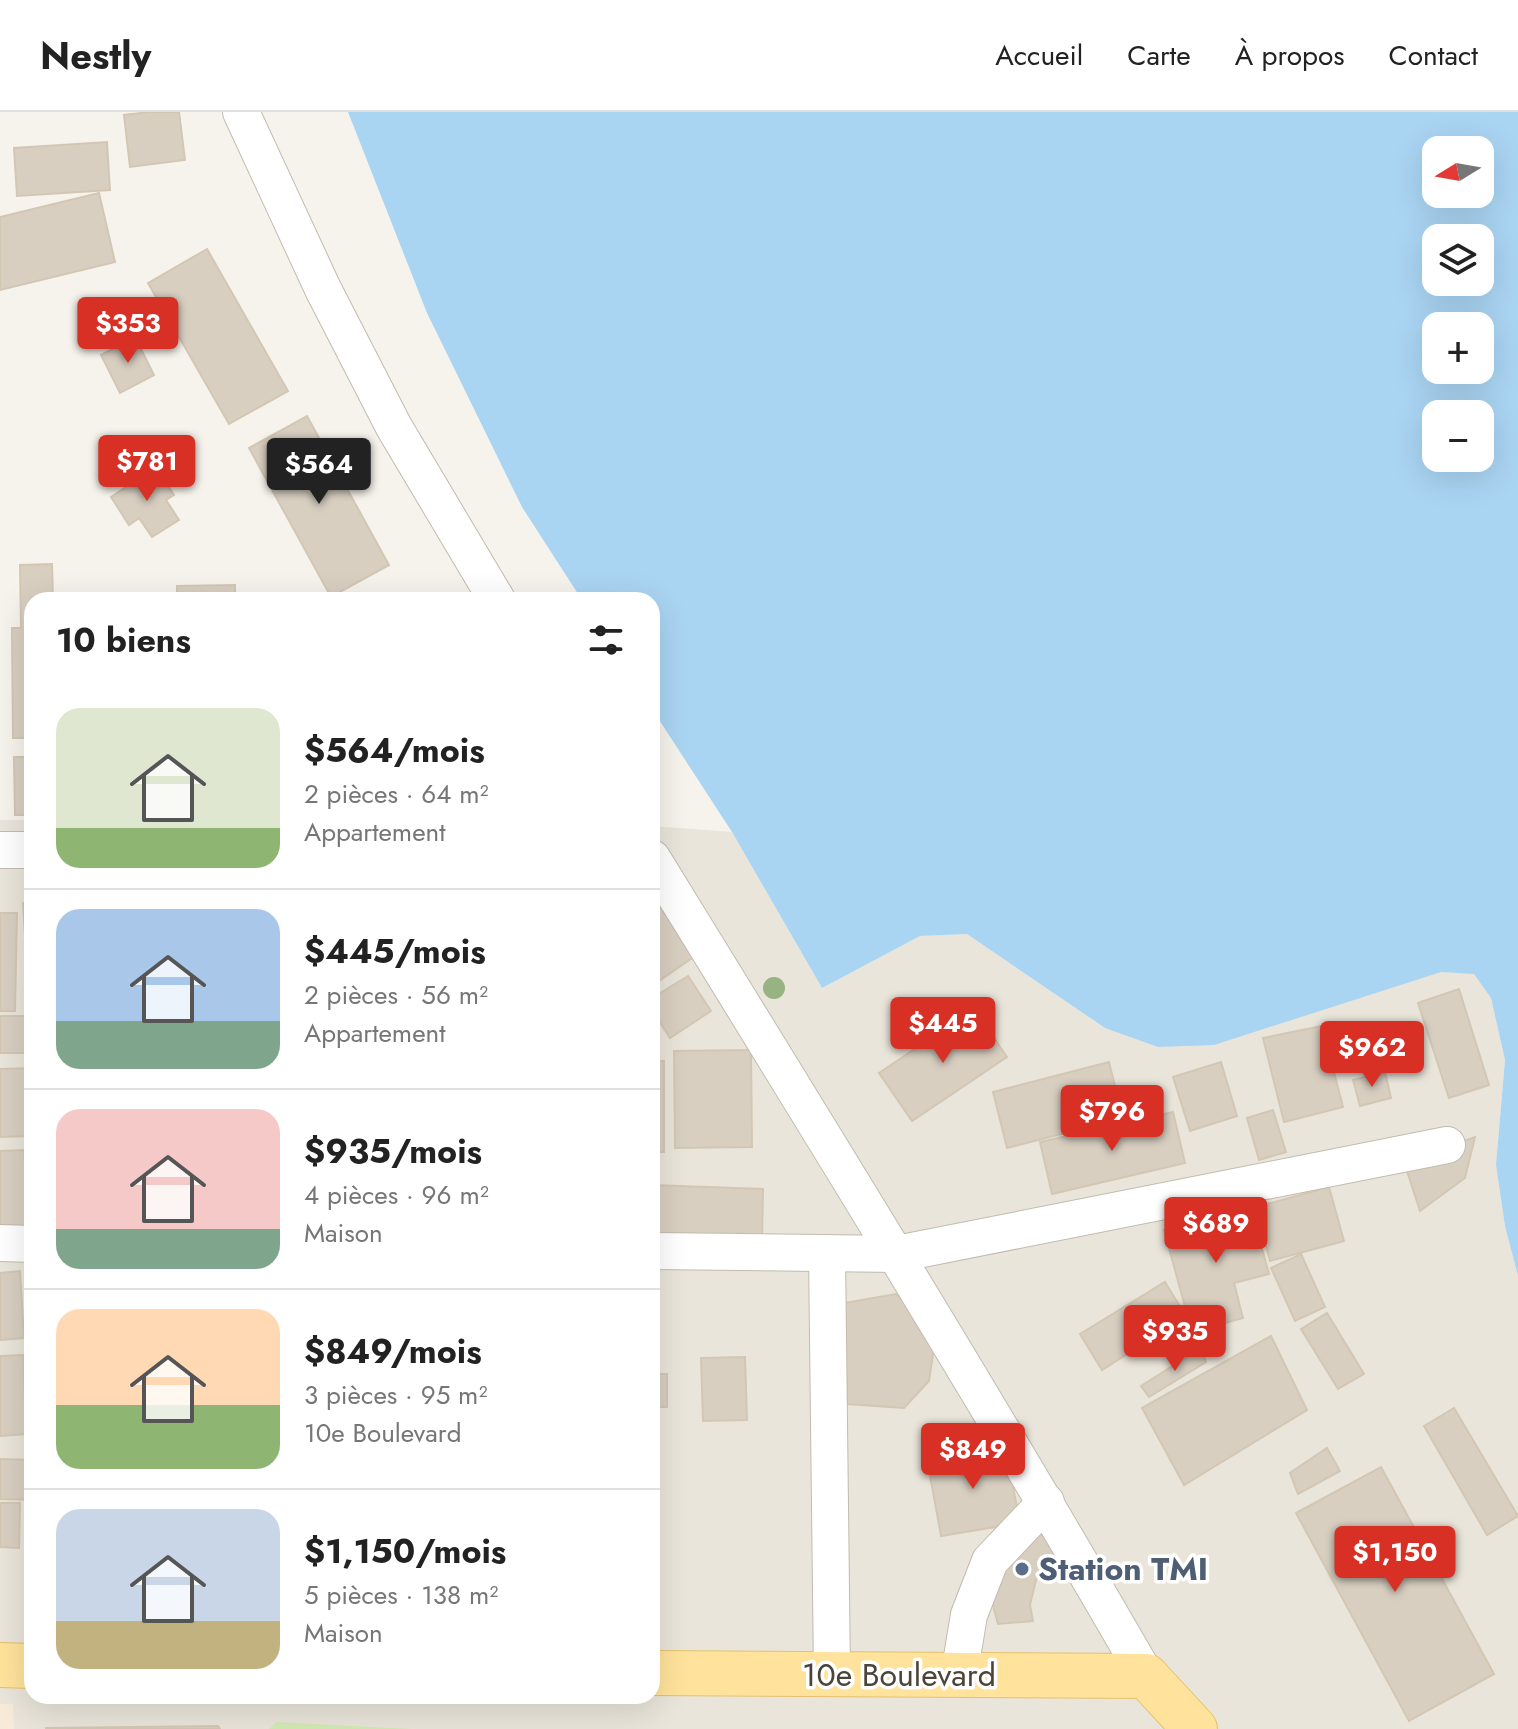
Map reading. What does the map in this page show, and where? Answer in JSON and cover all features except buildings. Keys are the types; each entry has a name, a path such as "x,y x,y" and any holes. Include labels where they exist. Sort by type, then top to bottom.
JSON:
{"main road":[{"path":"0,1665 24,1666"},
{"name":"10e Boulevard","path":"660,1673 1146,1676"},
{"path":"1146,1676 1195,1729"}],"street":[{"path":"241,112 323,289 394,427 492,592"},
{"path":"0,850 24,850"},
{"path":"660,871 897,1254 1146,1676"},
{"path":"660,1251 897,1254 1447,1145"},
{"path":"0,1243 24,1244"},
{"path":"827,1253 832,1675"},
{"path":"959,1675 969,1615 990,1561 1046,1502"}],"shaded area":[{"path":"0,820 24,820 24,1704 660,1704 660,827 732,832 822,988 920,936 967,934 1105,1028 1441,972 1474,973 1491,998 1505,1060 1496,1165 1505,1226 1518,1276 1518,1729 0,1729"},
{"path":"0,1704 13,1704 14,1729 0,1729"}],"green space":[{"path":"277,1722 412,1729 269,1729"}],"water":[{"path":"348,112 1518,112 1518,1276 1505,1226 1496,1165 1505,1060 1491,998 1474,974 1441,972 1214,1045 1158,1047 1105,1028 967,934 920,936 822,988 732,832 660,721 660,592 577,592 522,507 427,313"}],"place":[{"name":"Station TMI","path":"1022,1569"}]}
